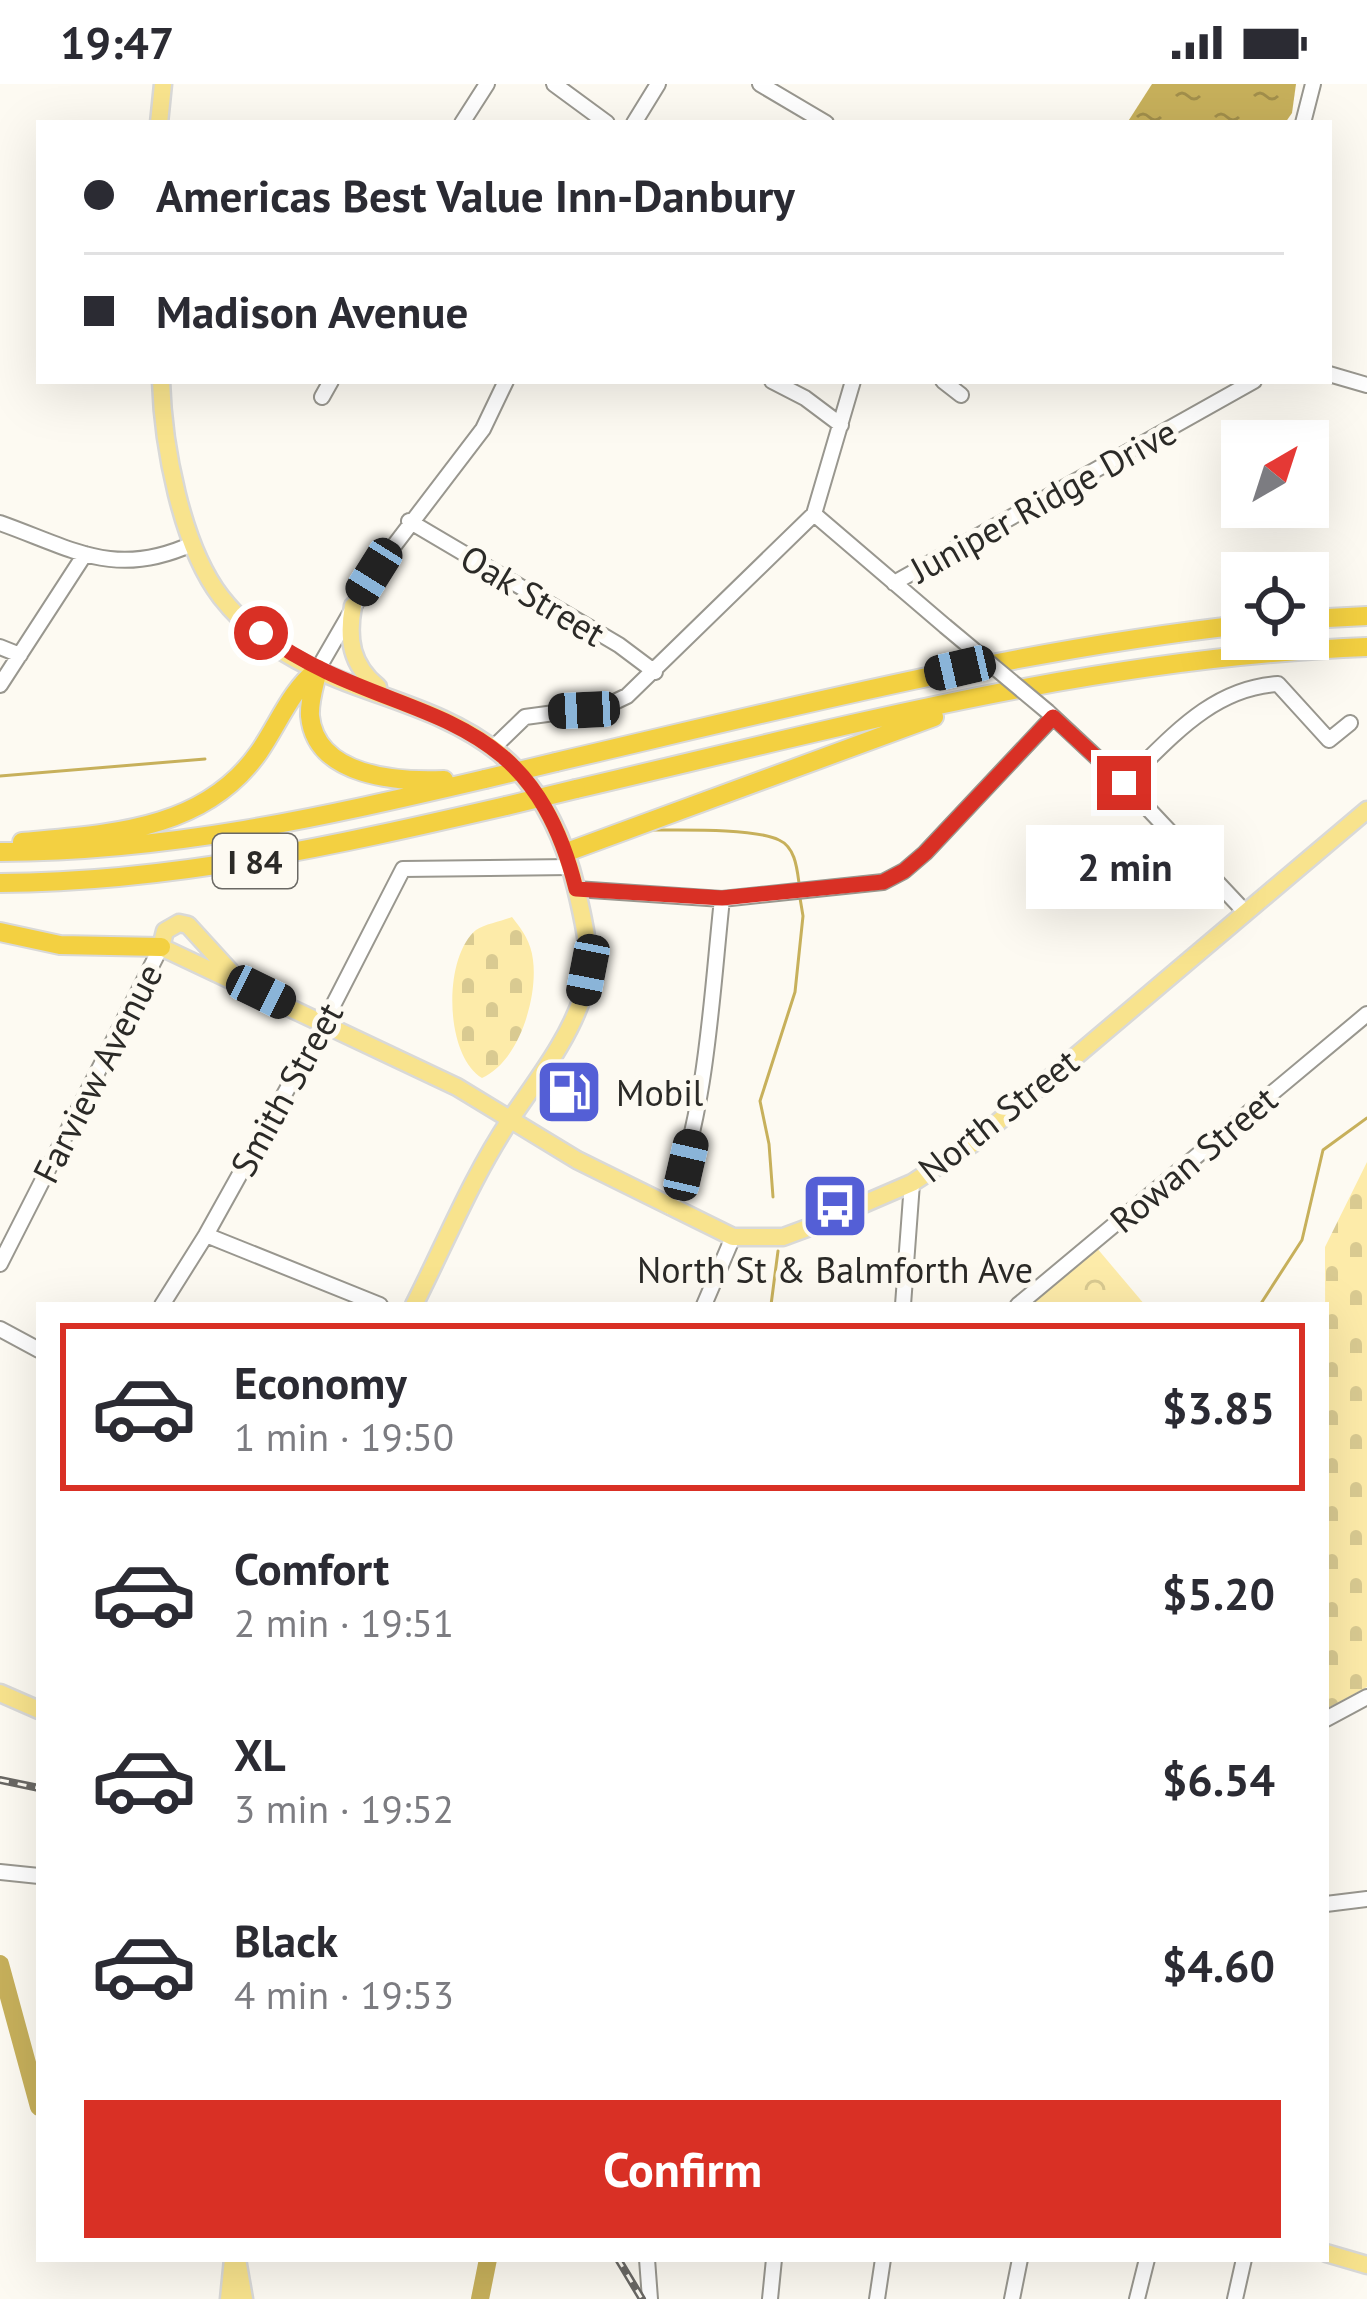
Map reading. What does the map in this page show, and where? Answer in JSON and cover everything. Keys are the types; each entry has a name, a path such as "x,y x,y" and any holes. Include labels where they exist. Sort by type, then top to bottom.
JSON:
{"highway":[{"path":"1329,618 1367,616"},
{"name":"I 84","path":"0,848 112,849 220,837 960,668 1078,646 1221,628"},
{"name":"I 84","path":"0,883 114,880 225,867 949,702 1228,656 1367,647"},
{"path":"318,669 310,700 312,727 343,762 394,781 485,779"},
{"path":"0,848 121,832 163,822 200,806 248,767 292,695 318,669"},
{"path":"569,860 912,723 1085,676"},
{"path":"0,932 60,945 161,947"}],"main road":[{"path":"160,120 163,84"},
{"path":"161,384 165,425 192,544 223,598 261,633 318,669 467,728 494,747 549,813 569,860 589,952 584,994 572,1023 510,1120 416,1302"},
{"path":"353,606 349,638 359,668 393,698"},
{"name":"North Street","path":"161,947 472,1094 578,1160 670,1207 733,1237 756,1239 797,1232 912,1183 972,1144 1367,809"},
{"path":"161,947 172,925 188,925 238,981"},
{"path":"0,1694 36,1709"},
{"path":"1329,2254 1367,2265"},
{"path":"229,2299 235,2262"},
{"path":"236,2262 244,2299"}],"street":[{"path":"464,120 487,84"},
{"path":"554,84 603,120"},
{"path":"636,120 658,84"},
{"path":"760,84 821,120"},
{"path":"1304,120 1313,84"},
{"path":"1332,375 1367,385"},
{"path":"322,398 329,384"},
{"path":"318,669 410,521 483,429 505,384"},
{"path":"778,384 841,425"},
{"path":"494,747 525,717 606,706 627,696 814,514 852,384"},
{"path":"948,384 961,394"},
{"path":"1222,398 1226,384"},
{"name":"Juniper Ridge Drive","path":"894,583 1248,384"},
{"path":"814,514 1124,783 1246,913"},
{"name":"Oak Street","path":"410,521 619,645 655,672"},
{"path":"0,523 122,563 170,554 192,544"},
{"path":"0,686 85,554"},
{"path":"0,647 20,655"},
{"path":"1124,783 1189,722 1245,688 1278,684 1329,740 1350,723"},
{"path":"576,889 722,898 883,882 904,871 1050,715"},
{"name":"Smith Street","path":"164,1302 324,1023 403,869 569,860"},
{"path":"670,1207 696,1121 722,898"},
{"name":"Farview Avenue","path":"0,1264 161,947"},
{"name":"Rowan Street","path":"1022,1302 1367,1014"},
{"path":"903,1302 912,1183"},
{"path":"206,1235 373,1302"},
{"path":"705,1302 733,1237"},
{"path":"894,1302 905,1271"},
{"path":"0,1329 36,1349"},
{"path":"1329,1717 1367,1696"},
{"path":"0,1872 36,1876"},
{"path":"1329,1904 1367,1899"},
{"path":"647,2262 650,2299"},
{"path":"770,2299 774,2262"},
{"path":"877,2299 883,2262"},
{"path":"1012,2299 1019,2262"},
{"path":"1138,2299 1146,2262"},
{"path":"1235,2299 1243,2262"}],"green space":[{"path":"512,917 533,960 529,1009 506,1058 482,1078 460,1049 453,983 465,943 476,930"},
{"path":"1367,1162 1367,1687 1329,1707 1329,1302 1325,1302 1325,1247"},
{"path":"1096,1247 1142,1302 1032,1302"}],"water":[{"path":"1152,84 1296,84 1287,120 1129,120"}],"waterway":[{"path":"0,776 205,759"},
{"path":"653,830 768,836 792,853 799,883"},
{"path":"773,1197 760,1101 795,992 803,916 800,898"},
{"path":"1262,1302 1302,1240 1323,1150 1367,1118"},
{"path":"771,1302 778,1251"},
{"path":"0,1964 36,2096"},
{"path":"480,2299 487,2262"}],"railway":[{"path":"0,1780 36,1787"},
{"path":"620,2262 642,2299"}],"place":[{"name":"Mobil","path":"569,1092"},
{"name":"North St & Balmforth Ave","path":"835,1206"}],"route":[{"path":"261,633 318,669 467,728 494,747 549,813 576,889 689,899 883,882 925,853 1053,717 1124,783"}]}
